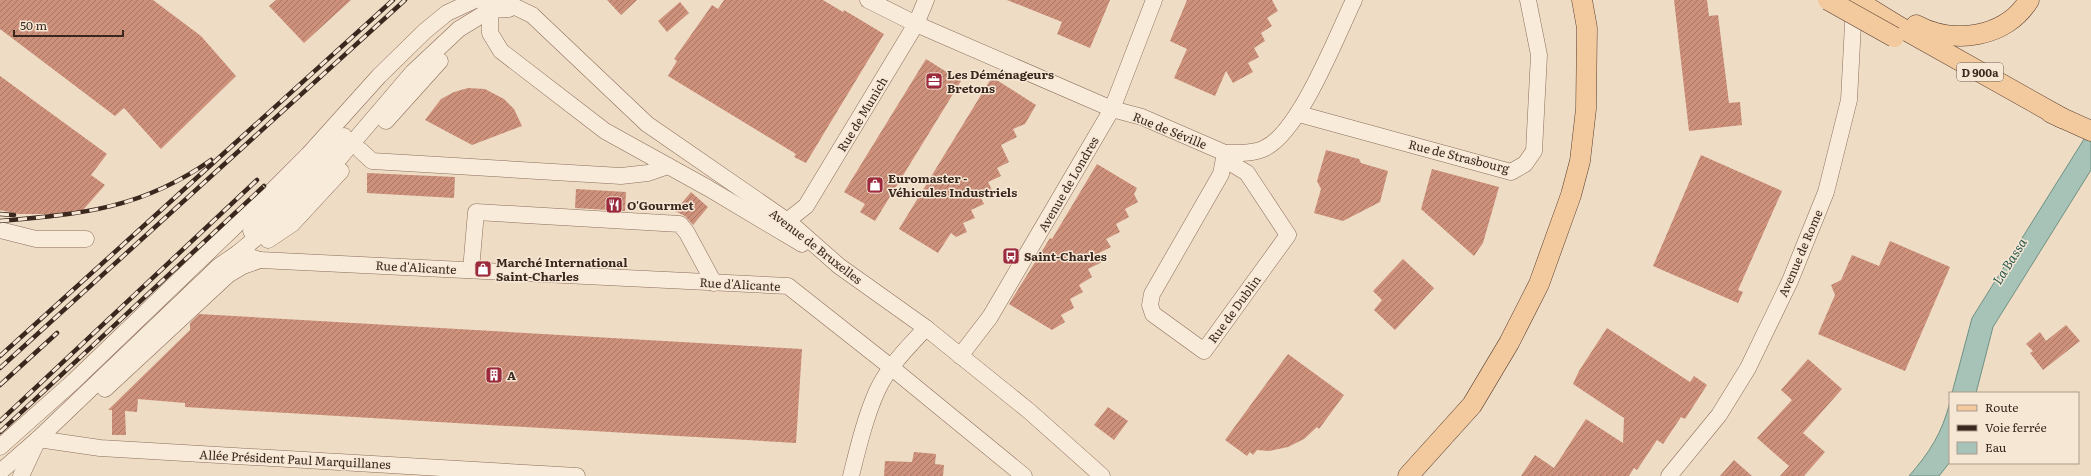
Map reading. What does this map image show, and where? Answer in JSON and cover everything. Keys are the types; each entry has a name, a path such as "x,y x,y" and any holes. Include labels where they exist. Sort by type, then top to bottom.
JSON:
{"main road":[{"path":"1408,476 1472,406 1509,343 1539,284 1571,195 1578,168 1586,109 1587,28 1582,0"},
{"name":"D 900a","path":"1828,0 1897,26"},
{"name":"D 900a","path":"1855,0 1897,26 2062,118 2091,131"},
{"path":"1867,0 1897,26 1920,28 1939,34 1974,36 1992,31 2011,21 2029,0"}],"street":[{"path":"0,447 74,381 274,189 308,155 379,76 425,32 447,13 475,0"},
{"name":"Rue de Séville","path":"868,0 916,24 1112,109 1142,117 1224,156 1264,148 1286,132 1299,114 1354,2"},
{"name":"Rue de Munich","path":"789,222 792,216 806,206 916,24 926,0"},
{"name":"Avenue de Londres","path":"960,356 990,317 1112,109 1154,0"},
{"name":"Rue de Strasbourg","path":"1299,114 1511,172 1525,164 1534,151 1539,55 1528,0"},
{"path":"1574,0 1578,22 1586,109"},
{"name":"Avenue de Rome","path":"1669,476 1719,415 1748,368 1790,281 1826,192 1849,100 1855,0"},
{"path":"238,253 260,247 292,224 432,68 469,34 485,5"},
{"path":"485,5 490,34 501,51 605,131 840,266"},
{"path":"219,266 238,253 280,218 337,161 413,72 485,5"},
{"path":"0,472 38,439 219,266 267,214 332,150 432,39 460,18 485,5"},
{"name":"Avenue de Bruxelles","path":"485,5 532,15 647,124 789,222 840,266 926,328 1029,412 1102,476"},
{"path":"360,150 372,161 621,176 648,173 668,166"},
{"name":"Rue de Dublin","path":"1224,156 1247,173 1288,235 1204,351 1153,314 1150,305 1152,294 1221,174 1224,156"},
{"path":"471,270 476,212 680,224 714,283"},
{"path":"0,230 36,239 86,239"},
{"name":"Rue d'Alicante","path":"238,253 260,260 788,286 892,368"},
{"path":"21,476 38,439 75,416 147,352 228,275 243,266 260,260"},
{"path":"851,476 862,434 877,391 892,368 926,328"},
{"path":"892,368 1024,476"},
{"name":"Allée Président Paul Marquillanes","path":"38,439 100,448 577,476"}],"water":[{"name":"La Bassa","path":"2091,128 2091,170 1993,327 1976,392 1952,392 1972,318"},
{"path":"1949,406 1949,463 1939,476 1909,476 1923,459 1934,442"}],"building":[{"path":"0,0 153,0 201,36 236,76 161,149 124,108 115,116 0,29"},
{"path":"276,0 351,0 304,43 269,6"},
{"path":"607,0 637,0 621,15"},
{"path":"724,0 823,0 843,12 844,10 884,34 806,163 794,157 796,154 668,76 677,61 674,59 712,5 718,9"},
{"path":"1007,0 1110,0 1090,48 1057,34 1062,22"},
{"path":"1187,0 1272,0 1278,11 1267,18 1272,26 1261,33 1265,41 1254,48 1259,57 1248,63 1253,72 1233,83 1226,71 1215,96 1174,78 1187,49 1170,41"},
{"path":"1674,0 1707,0 1709,16 1718,15 1729,103 1740,102 1742,125 1689,131"},
{"path":"680,2 689,13 667,32 658,21"},
{"path":"926,59 961,81 875,221 860,212 865,204 844,192"},
{"path":"0,76 107,154 91,175 105,185 83,210 62,214 18,214 0,210"},
{"path":"992,77 1036,105 1025,124 1013,129 1017,137 1001,145 1009,162 997,168 1001,176 988,182 992,190 980,196 984,204 971,210 975,218 963,223 967,232 956,237 951,233 938,253 899,229"},
{"path":"468,88 485,89 504,99 514,109 522,126 472,145 425,120 441,99 454,92"},
{"path":"1326,150 1359,159 1361,163 1388,171 1380,202 1343,221 1314,213 1321,189 1317,181"},
{"path":"1701,155 1782,191 1738,290 1743,292 1738,303 1653,266"},
{"path":"1097,164 1137,188 1134,194 1138,202 1125,209 1129,217 1116,224 1120,232 1106,239 1111,247 1097,254 1102,262 1088,269 1092,277 1079,285 1083,292 1070,299 1074,308 1061,315 1065,322 1052,330 1009,304 1050,238 1052,239"},
{"path":"1432,169 1499,187 1483,243 1474,256 1421,209"},
{"path":"367,173 455,177 454,198 367,193"},
{"path":"576,189 626,192 625,211 575,208"},
{"path":"691,192 708,207 693,225 685,216 675,211"},
{"path":"1890,241 1950,267 1905,371 1818,334 1835,295 1831,285 1841,280 1852,255 1879,266"},
{"path":"1403,259 1434,288 1395,330 1374,310 1382,300 1373,291"},
{"name":"A","path":"199,314 802,349 796,443 185,407 185,403 138,399 137,412 125,411 126,435 112,435 112,410 108,410 190,330 190,323"},
{"path":"2066,325 2080,341 2043,370 2030,353 2033,351 2026,344 2040,332 2046,341"},
{"path":"1607,328 1690,382 1694,376 1707,385 1685,419 1681,417 1663,444 1657,440 1637,470 1634,468 1629,476 1521,476 1535,455 1554,468 1586,419 1623,443 1624,418 1573,384 1579,371"},
{"path":"1288,354 1344,395 1319,429 1317,427 1304,439 1288,447 1269,451 1257,450 1253,455 1250,452 1247,456 1225,440"},
{"path":"1808,359 1842,389 1803,433 1825,452 1804,476 1780,476 1789,466 1757,438 1792,400 1781,390"},
{"path":"1108,407 1128,421 1114,440 1094,425"},
{"path":"914,452 936,454 935,464 944,465 943,476 884,476 885,461 912,462"},
{"path":"1734,460 1752,476 1720,476"}],"railway":[{"path":"0,356 393,0"},
{"path":"0,368 405,0"},
{"path":"0,221 84,212 135,199 160,189 211,160"},
{"path":"0,421 257,180"},
{"path":"0,432 264,186"},
{"path":"0,214 14,215"},
{"path":"0,385 57,333"}],"place":[{"name":"Les Déménageurs Bretons","path":"934,81"},
{"name":"Euromaster - Véhicules Industriels","path":"875,185"},
{"name":"O'Gourmet","path":"614,205"},
{"name":"Saint-Charles","path":"1011,256"},
{"name":"Marché International Saint-Charles","path":"483,269"},
{"name":"A","path":"494,375"}]}
